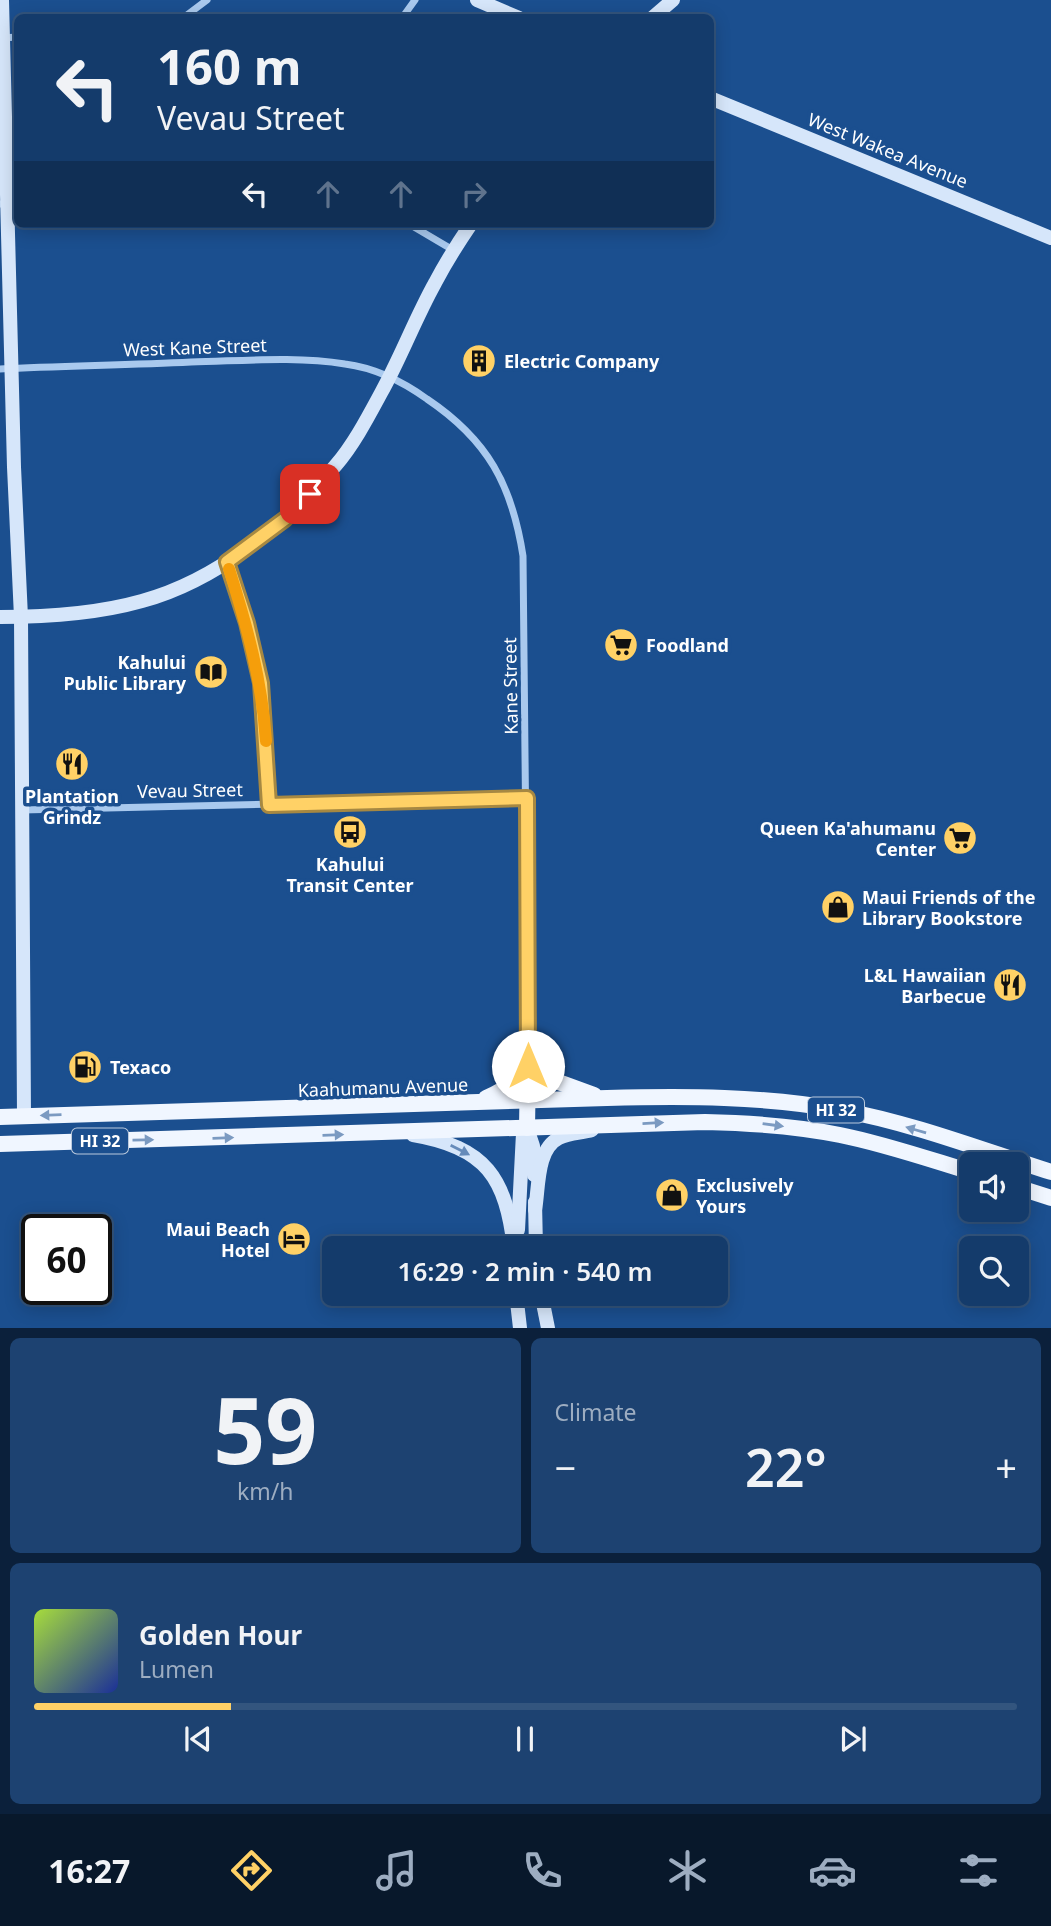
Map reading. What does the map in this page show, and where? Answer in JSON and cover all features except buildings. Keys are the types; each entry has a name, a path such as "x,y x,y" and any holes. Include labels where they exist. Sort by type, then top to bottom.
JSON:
{"main road":[{"path":"528,1051 553,1080 607,1098"},
{"path":"527,1128 528,1051"},
{"path":"475,1103 513,1084 528,1051"},
{"name":"Kaahumanu Avenue","path":"0,1117 607,1098 765,1099 843,1111 919,1130 1051,1172"},
{"path":"270,1110 271,1136"},
{"path":"24,1116 26,1143"},
{"name":"HI 32","path":"0,1144 705,1122 763,1124 838,1135 959,1168"},
{"path":"1029,1191 1049,1197 1051,1180"}],"street":[{"path":"2,0 1,38 8,204 6,369 21,617 24,1116"},
{"path":"188,14 207,0"},
{"path":"477,0 510,14"},
{"path":"657,14 673,0"},
{"name":"West Wakea Avenue","path":"714,100 1051,238"},
{"path":"416,228 453,250"},
{"path":"0,617 104,610 143,601 184,586 227,562 285,519 338,464 390,376 433,285 468,228"},
{"name":"West Kane Street","path":"6,369 294,360 348,364 390,376"},
{"name":"Kane Street","path":"390,376 443,409 470,432 491,460 512,507 520,537 524,575 528,1051"},
{"path":"227,562 247,623 261,683 269,805"},
{"name":"Vevau Street","path":"22,810 527,798"},
{"path":"535,1210 543,1158 550,1144 563,1136 591,1131 602,1126"},
{"path":"527,1128 533,1146 536,1236"},
{"path":"516,1236 523,1133 527,1128"},
{"path":"395,1133 448,1143 475,1157 487,1168 500,1187 509,1209 513,1236"},
{"path":"517,1306 520,1328"},
{"path":"544,1306 548,1328"}],"slow traffic":[{"path":"229,569 247,623 261,683 266,741"}],"place":[{"name":"Electric Company","path":"479,361"},
{"name":"Foodland","path":"621,645"},
{"name":"Kahului Public Library","path":"211,672"},
{"name":"Plantation Grindz","path":"72,764"},
{"name":"Kahului Transit Center","path":"350,832"},
{"name":"Queen Ka'ahumanu Center","path":"960,838"},
{"name":"Maui Friends of the Library Bookstore","path":"838,907"},
{"name":"L&L Hawaiian Barbecue","path":"1010,985"},
{"name":"Texaco","path":"85,1067"},
{"name":"Exclusively Yours","path":"672,1195"},
{"name":"Maui Beach Hotel","path":"294,1239"}],"route":[{"path":"310,494 285,519 227,562 247,623 261,683 269,805 527,798 528,1066"}]}
